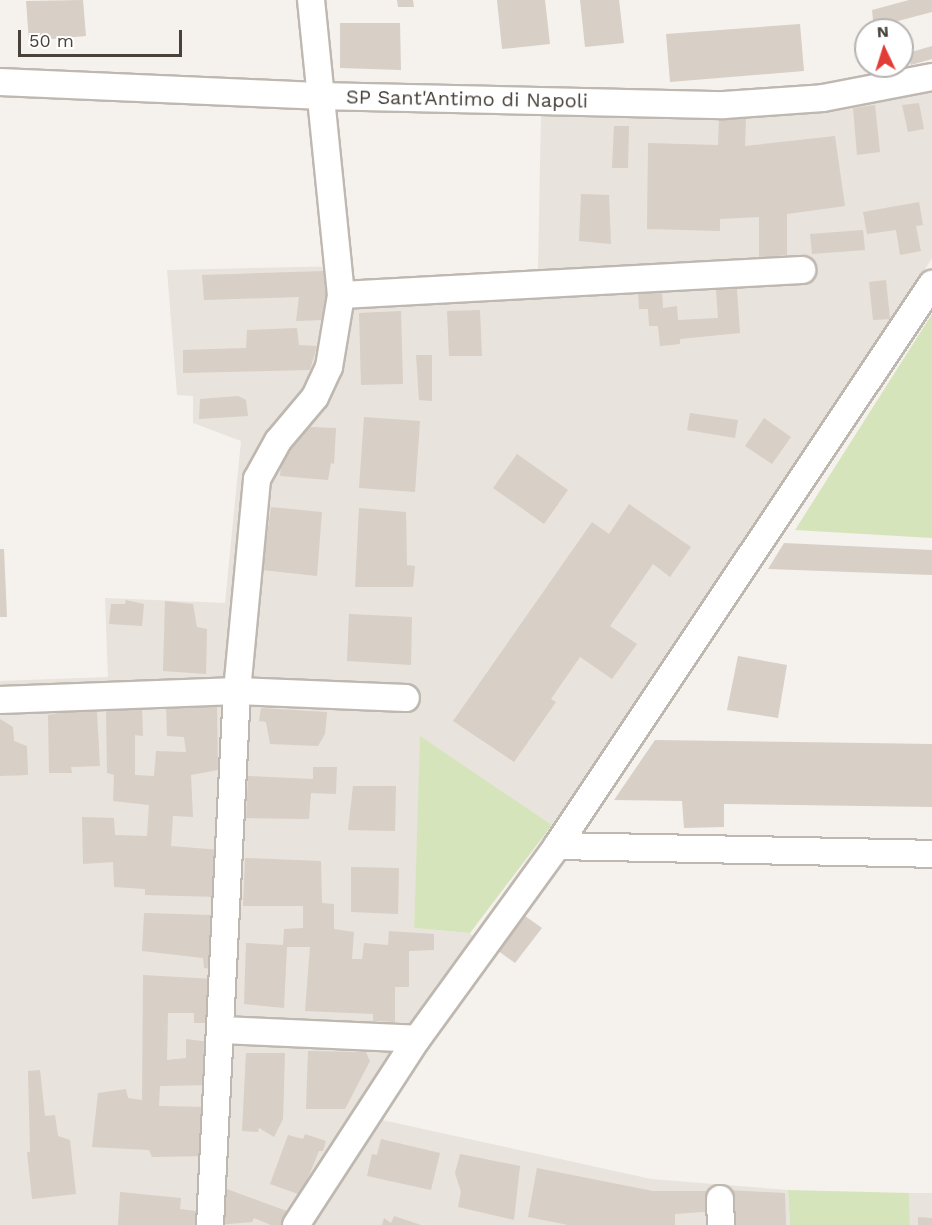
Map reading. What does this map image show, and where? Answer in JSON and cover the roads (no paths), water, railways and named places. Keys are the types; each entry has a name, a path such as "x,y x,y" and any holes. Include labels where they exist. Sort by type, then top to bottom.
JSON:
{"street":[{"path":"210,1225 222,1030 237,691 258,479 278,441 315,397 329,367 341,295 318,96 311,0"},
{"name":"SP Sant'Antimo di Napoli","path":"0,82 318,96 724,105 823,98 932,77"},
{"path":"341,295 802,270"},
{"path":"296,1225 417,1039 557,846 932,284"},
{"path":"0,700 237,691 406,698"},
{"path":"557,846 932,854"},
{"path":"222,1030 417,1039"},
{"path":"720,1199 721,1225"}]}
